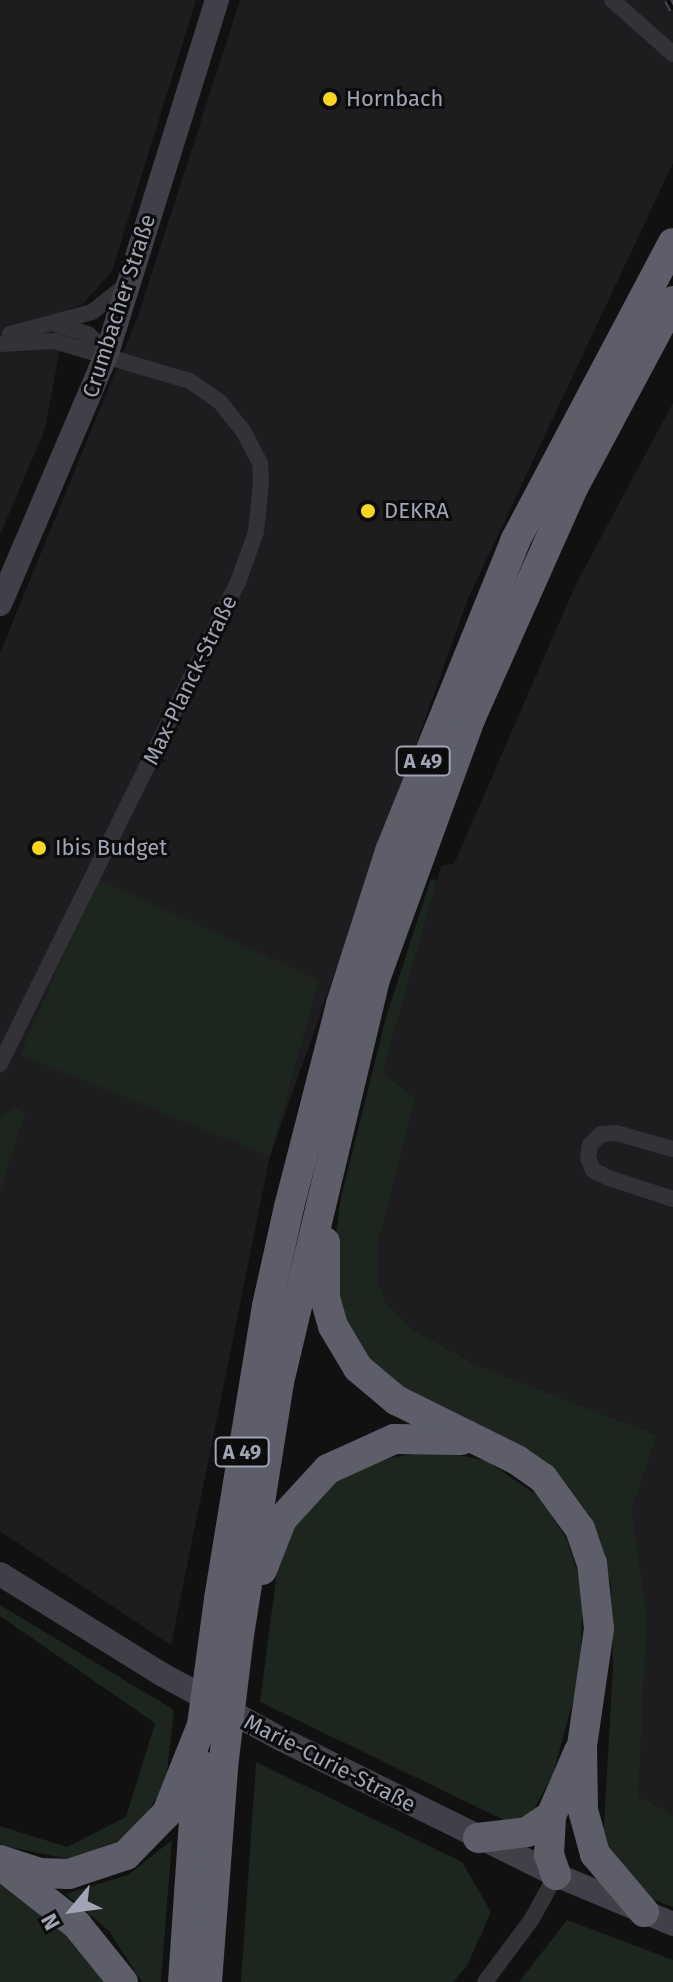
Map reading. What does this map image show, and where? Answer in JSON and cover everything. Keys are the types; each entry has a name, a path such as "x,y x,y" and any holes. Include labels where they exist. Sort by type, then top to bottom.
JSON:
{"highway":[{"name":"A 49","path":"207,1982 205,1749 237,1616 267,1306 341,1004 390,851 515,541 673,243"},
{"name":"A 49","path":"183,1982 205,1749 237,1616 279,1382 344,1092 375,979 471,717 573,488 673,301"},
{"path":"344,1092 321,1277 333,1326 346,1353 375,1384 491,1446 543,1478 580,1529 592,1563 599,1629 582,1746 583,1810 595,1854 644,1912"},
{"path":"237,1616 282,1519 328,1469 394,1439 431,1437 491,1446"},
{"path":"556,1875 549,1855 551,1816 582,1746"},
{"path":"0,1862 40,1873 69,1874 126,1855 167,1813 205,1749"},
{"path":"556,1875 583,1810"},
{"path":"478,1838 527,1832 551,1816"},
{"path":"0,1862 77,1925 123,1982"}],"main road":[{"name":"Crumbacher Straße","path":"0,604 107,353 217,0"},
{"name":"Marie-Curie-Straße","path":"0,1574 163,1675 478,1838 673,1924"}],"street":[{"path":"612,0 673,54"},
{"path":"0,341 97,309 128,284"},
{"path":"55,325 88,334 107,353"},
{"path":"0,341 54,341 107,353"},
{"name":"Max-Planck-Straße","path":"0,1064 238,582 261,504 260,463 219,401 190,381 107,353"},
{"path":"673,1149 616,1133 601,1134 590,1145 588,1158 593,1170 609,1178 673,1199"},
{"path":"485,1982 532,1919 556,1875"}],"shaded area":[{"path":"0,0 196,0 112,271 83,304 67,310 45,429 0,535"},
{"path":"240,0 673,0 673,163 467,601 270,1156 171,1645 0,1531 0,653 138,316"},
{"path":"673,403 673,1815 637,1796 647,1617 630,1510 657,1435 476,1365 412,1329 387,1305 377,1280 377,1247 415,1099 383,1072 442,865 454,864 576,584"},
{"path":"97,879 319,980 270,1156 20,1055"},
{"path":"431,879 437,880 383,1072 415,1099 377,1247 377,1280 387,1305 412,1329 476,1365 657,1435 631,1510 647,1617 638,1796 673,1815 673,1907 644,1896 603,1842 613,1667 611,1584 595,1531 406,1395 366,1360 342,1323 333,1255 341,1197 386,1017"},
{"path":"15,1108 25,1113 0,1191 0,1116"},
{"path":"435,1450 487,1461 540,1497 567,1540 583,1588 580,1676 553,1774 532,1813 508,1822 260,1702 278,1563 302,1510 342,1477 385,1459"},
{"path":"0,1605 174,1710 166,1781 135,1835 68,1859 0,1845 0,1826 67,1847 126,1817 155,1723 0,1616"},
{"path":"256,1762 462,1862 491,1912 467,1966 453,1982 241,1982"},
{"path":"172,1840 161,1982 142,1982 109,1931 66,1894 128,1875"},
{"path":"0,1882 82,1946 108,1982 0,1982"},
{"path":"567,1920 673,1960 673,1982 519,1982"}],"railway":[{"path":"668,0 673,10"}],"place":[{"name":"Hornbach","path":"330,99"},
{"name":"DEKRA","path":"368,511"},
{"name":"Ibis Budget","path":"39,848"}]}
